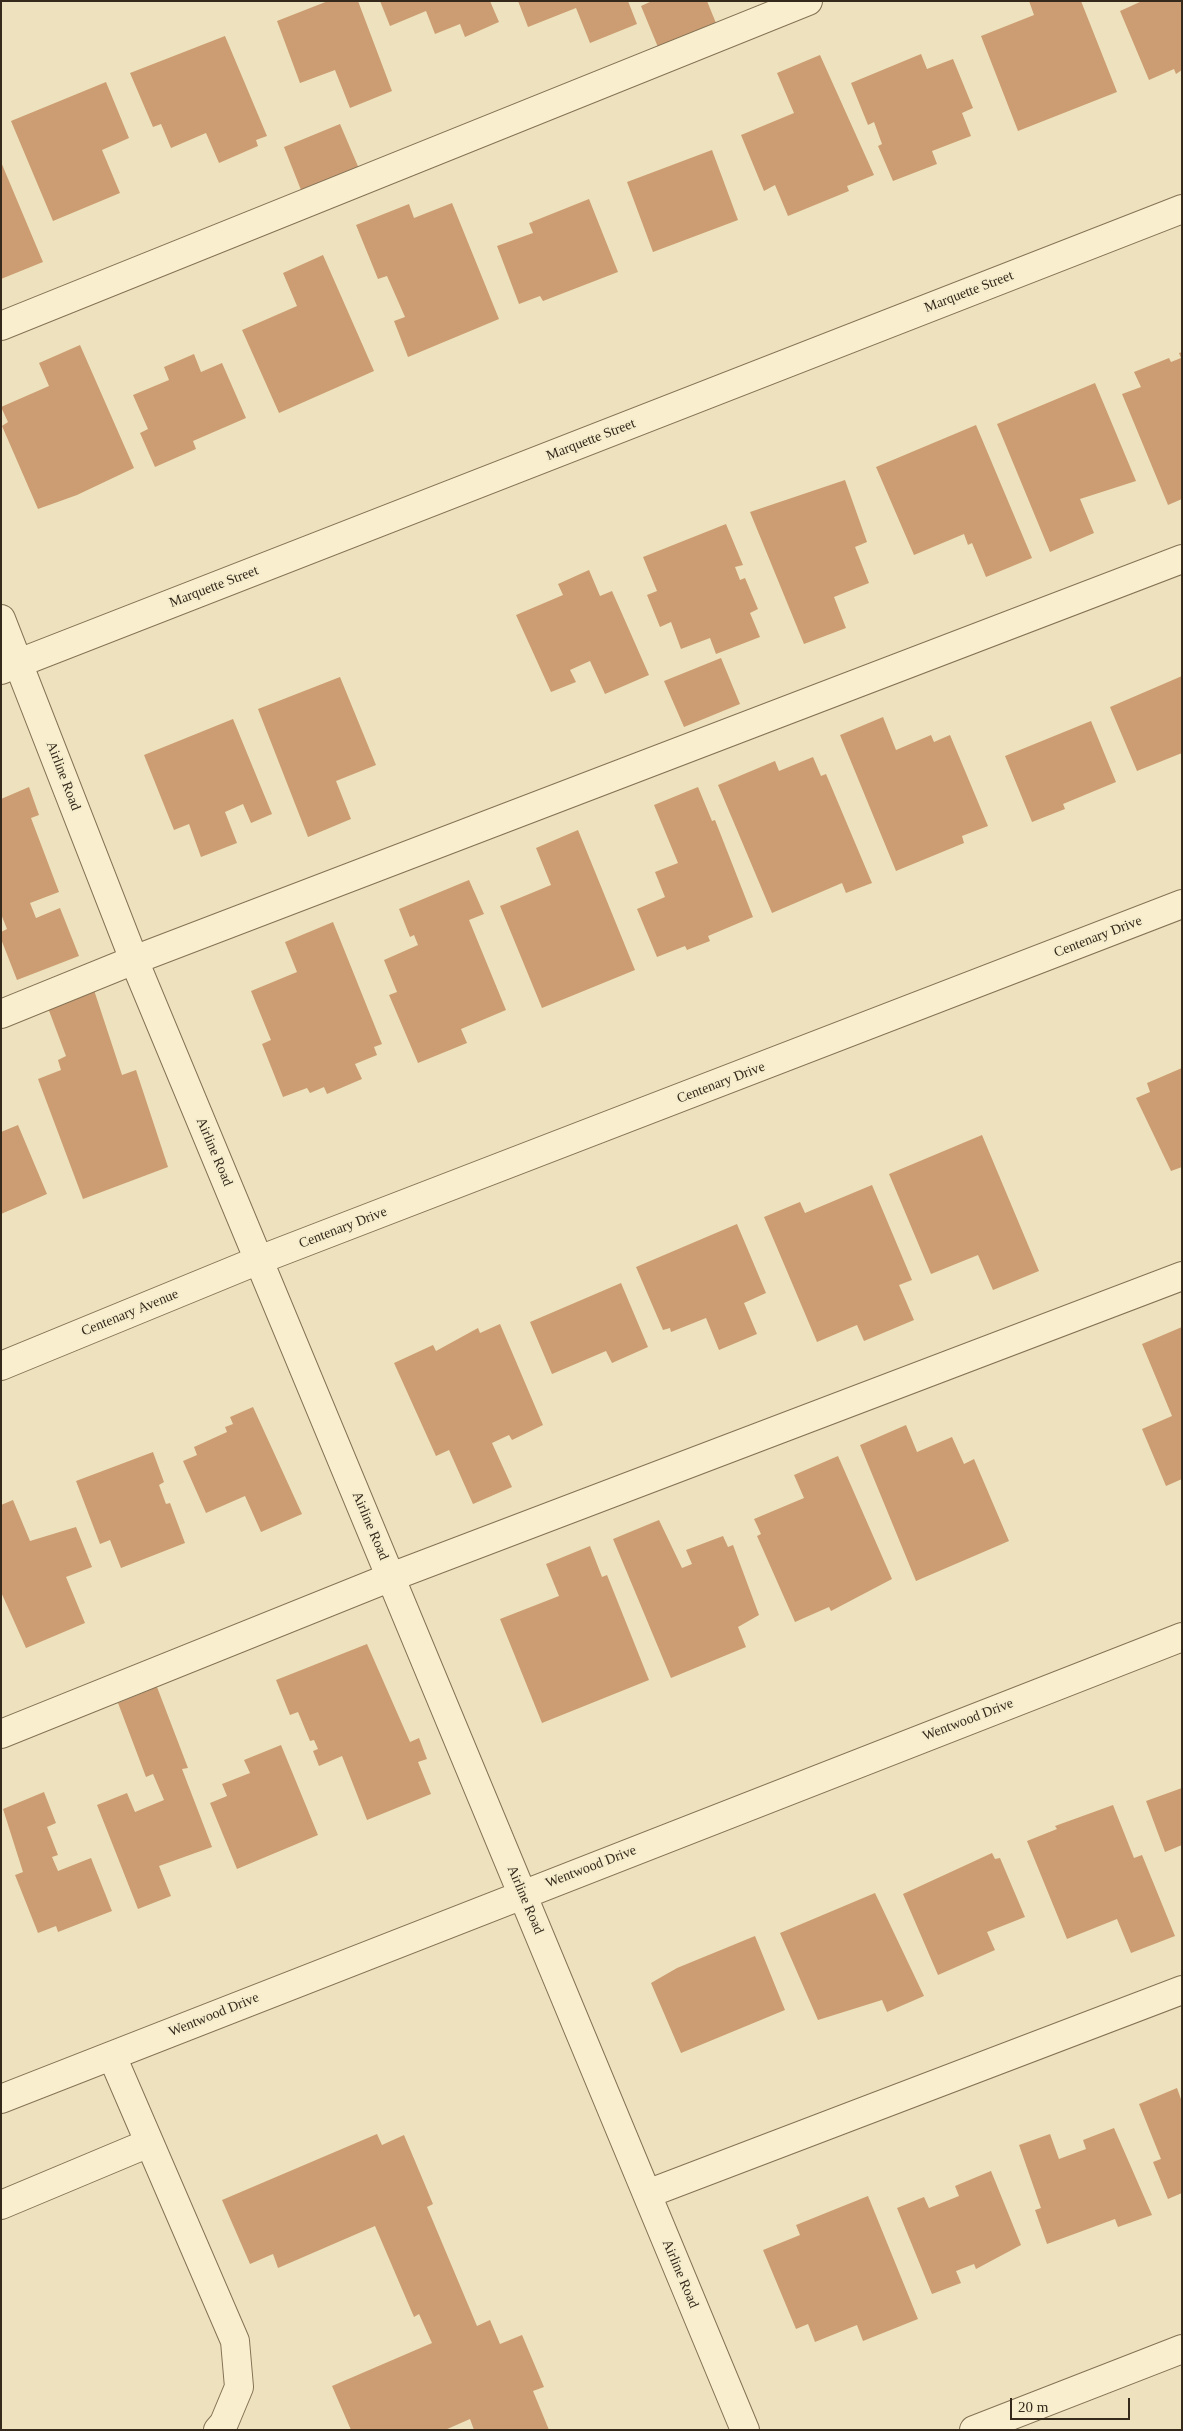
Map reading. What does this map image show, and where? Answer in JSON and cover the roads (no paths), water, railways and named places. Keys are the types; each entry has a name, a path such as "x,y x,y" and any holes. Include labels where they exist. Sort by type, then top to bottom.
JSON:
{"street":[{"path":"1,326 808,1"},
{"name":"Marquette Street","path":"10,667 1182,209"},
{"path":"1,1014 134,960 1182,559"},
{"name":"Airline Road","path":"1,619 10,667 134,960 745,2430"},
{"name":"Centenary Drive","path":"259,1260 1182,904"},
{"name":"Centenary Avenue","path":"1,1366 259,1260"},
{"path":"1,1734 391,1577 1182,1276"},
{"name":"Wentwood Drive","path":"1,2099 1182,1637"},
{"path":"647,2194 1182,1990"},
{"path":"112,2056 235,2342 239,2386 224,2423 218,2430"},
{"path":"1,2205 149,2143"},
{"path":"974,2430 1182,2349"}]}
